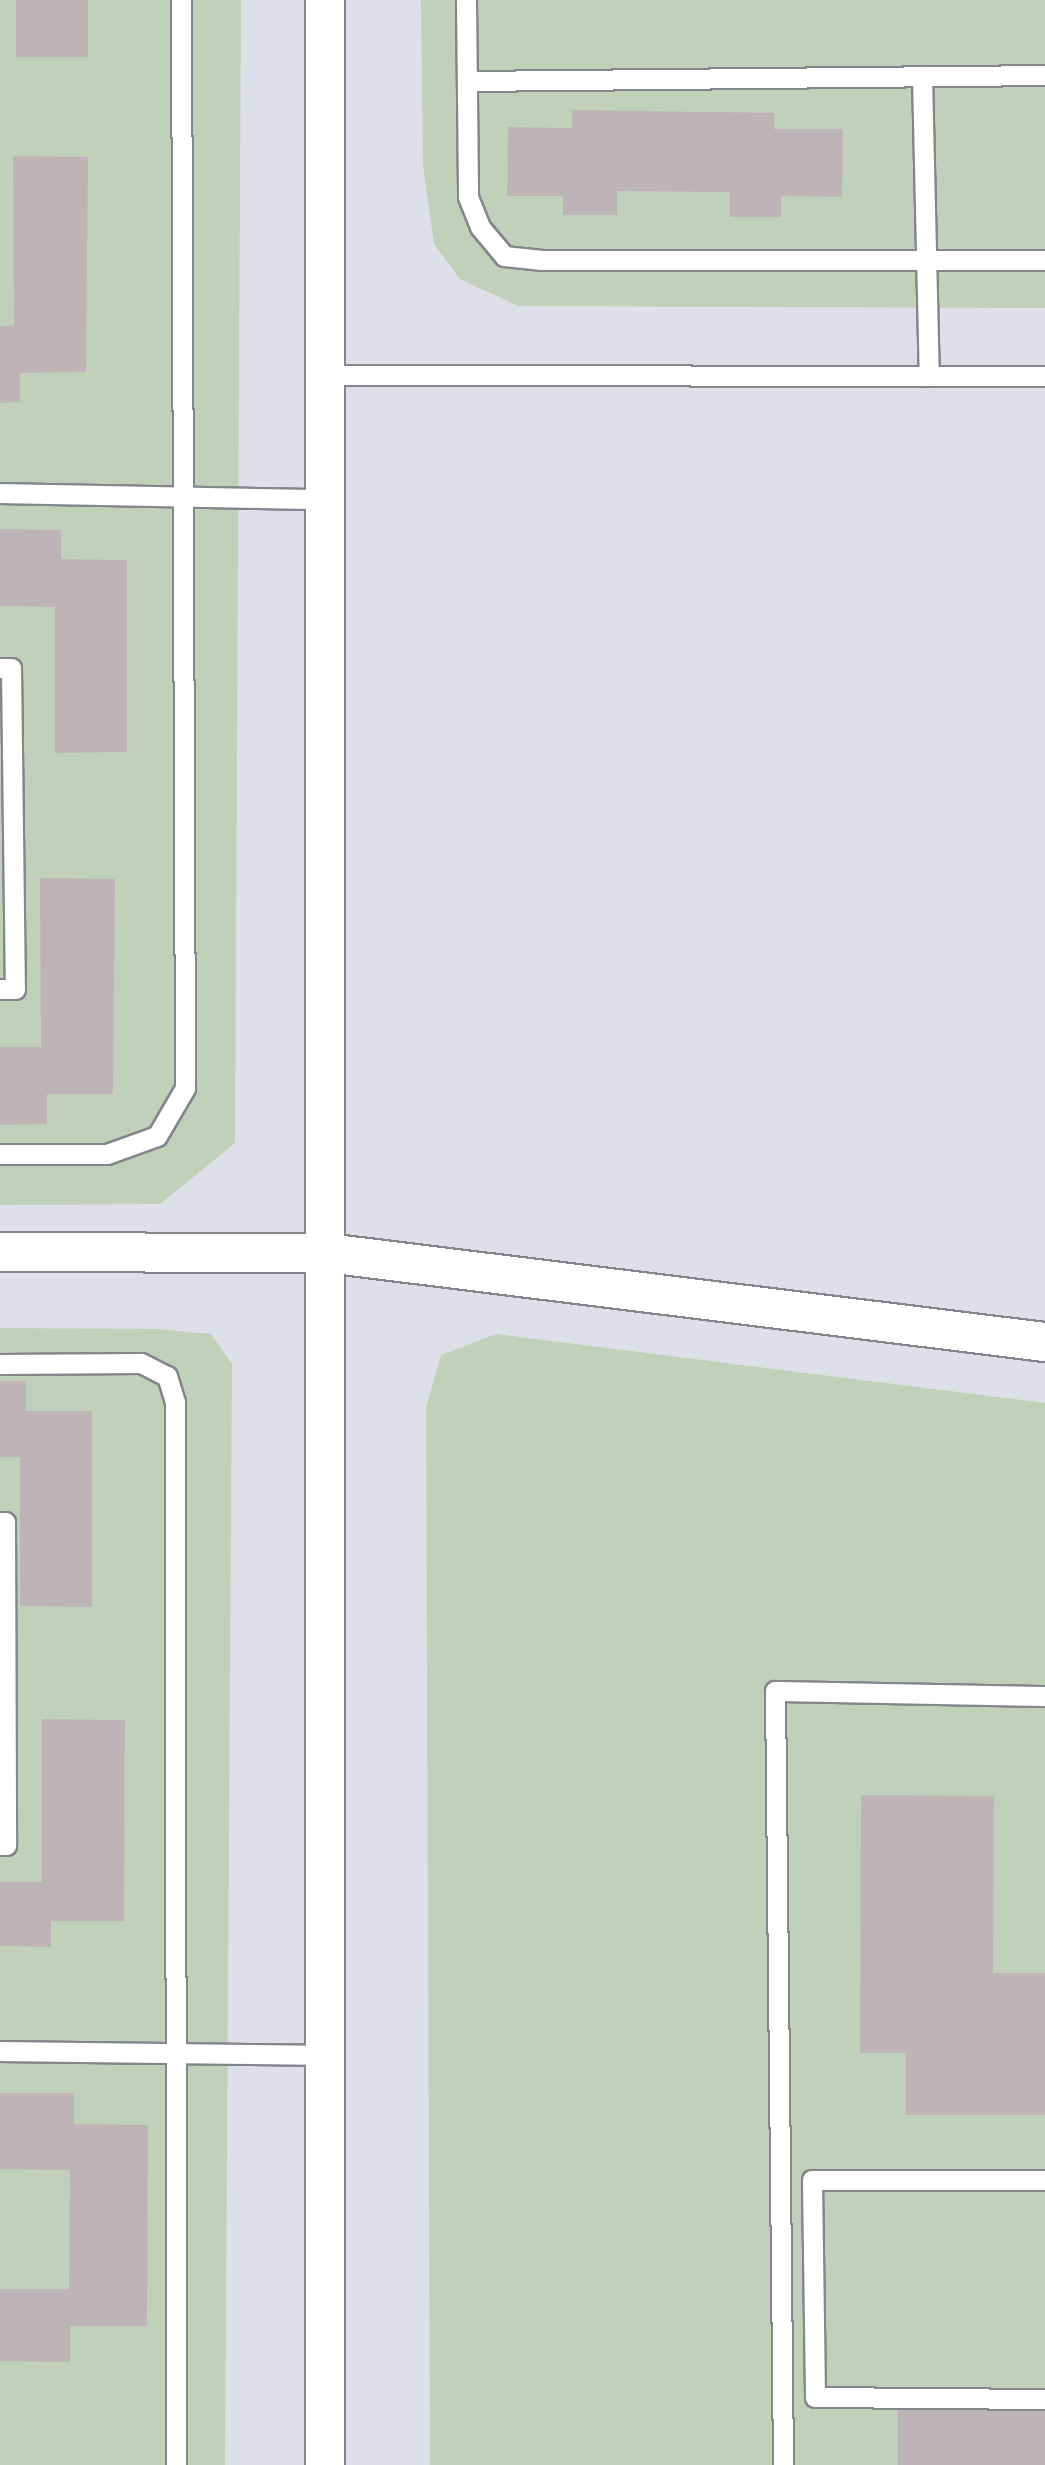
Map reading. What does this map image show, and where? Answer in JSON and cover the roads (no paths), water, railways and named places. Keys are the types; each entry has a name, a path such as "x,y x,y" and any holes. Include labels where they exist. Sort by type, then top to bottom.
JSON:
{"street":[{"path":"325,0 326,2465"},
{"path":"0,1252 327,1253 1045,1342"}],"lane":[{"path":"0,1154 107,1154 157,1136 185,1088 181,0"},
{"path":"466,0 468,197 480,227 504,256 540,260 1045,260"},
{"path":"467,81 1045,75"},
{"path":"922,76 929,376"},
{"path":"325,375 1045,376"},
{"path":"0,493 326,499"},
{"path":"0,668 11,668 15,989 0,989"},
{"path":"0,1364 141,1363 167,1376 175,1402 173,2053 176,2465"},
{"path":"0,1522 5,1522 6,1845 0,1845"},
{"path":"783,2465 775,1691 1045,1696"},
{"path":"0,2051 324,2055"},
{"path":"1045,2180 812,2180 815,2397 1045,2399"}]}
